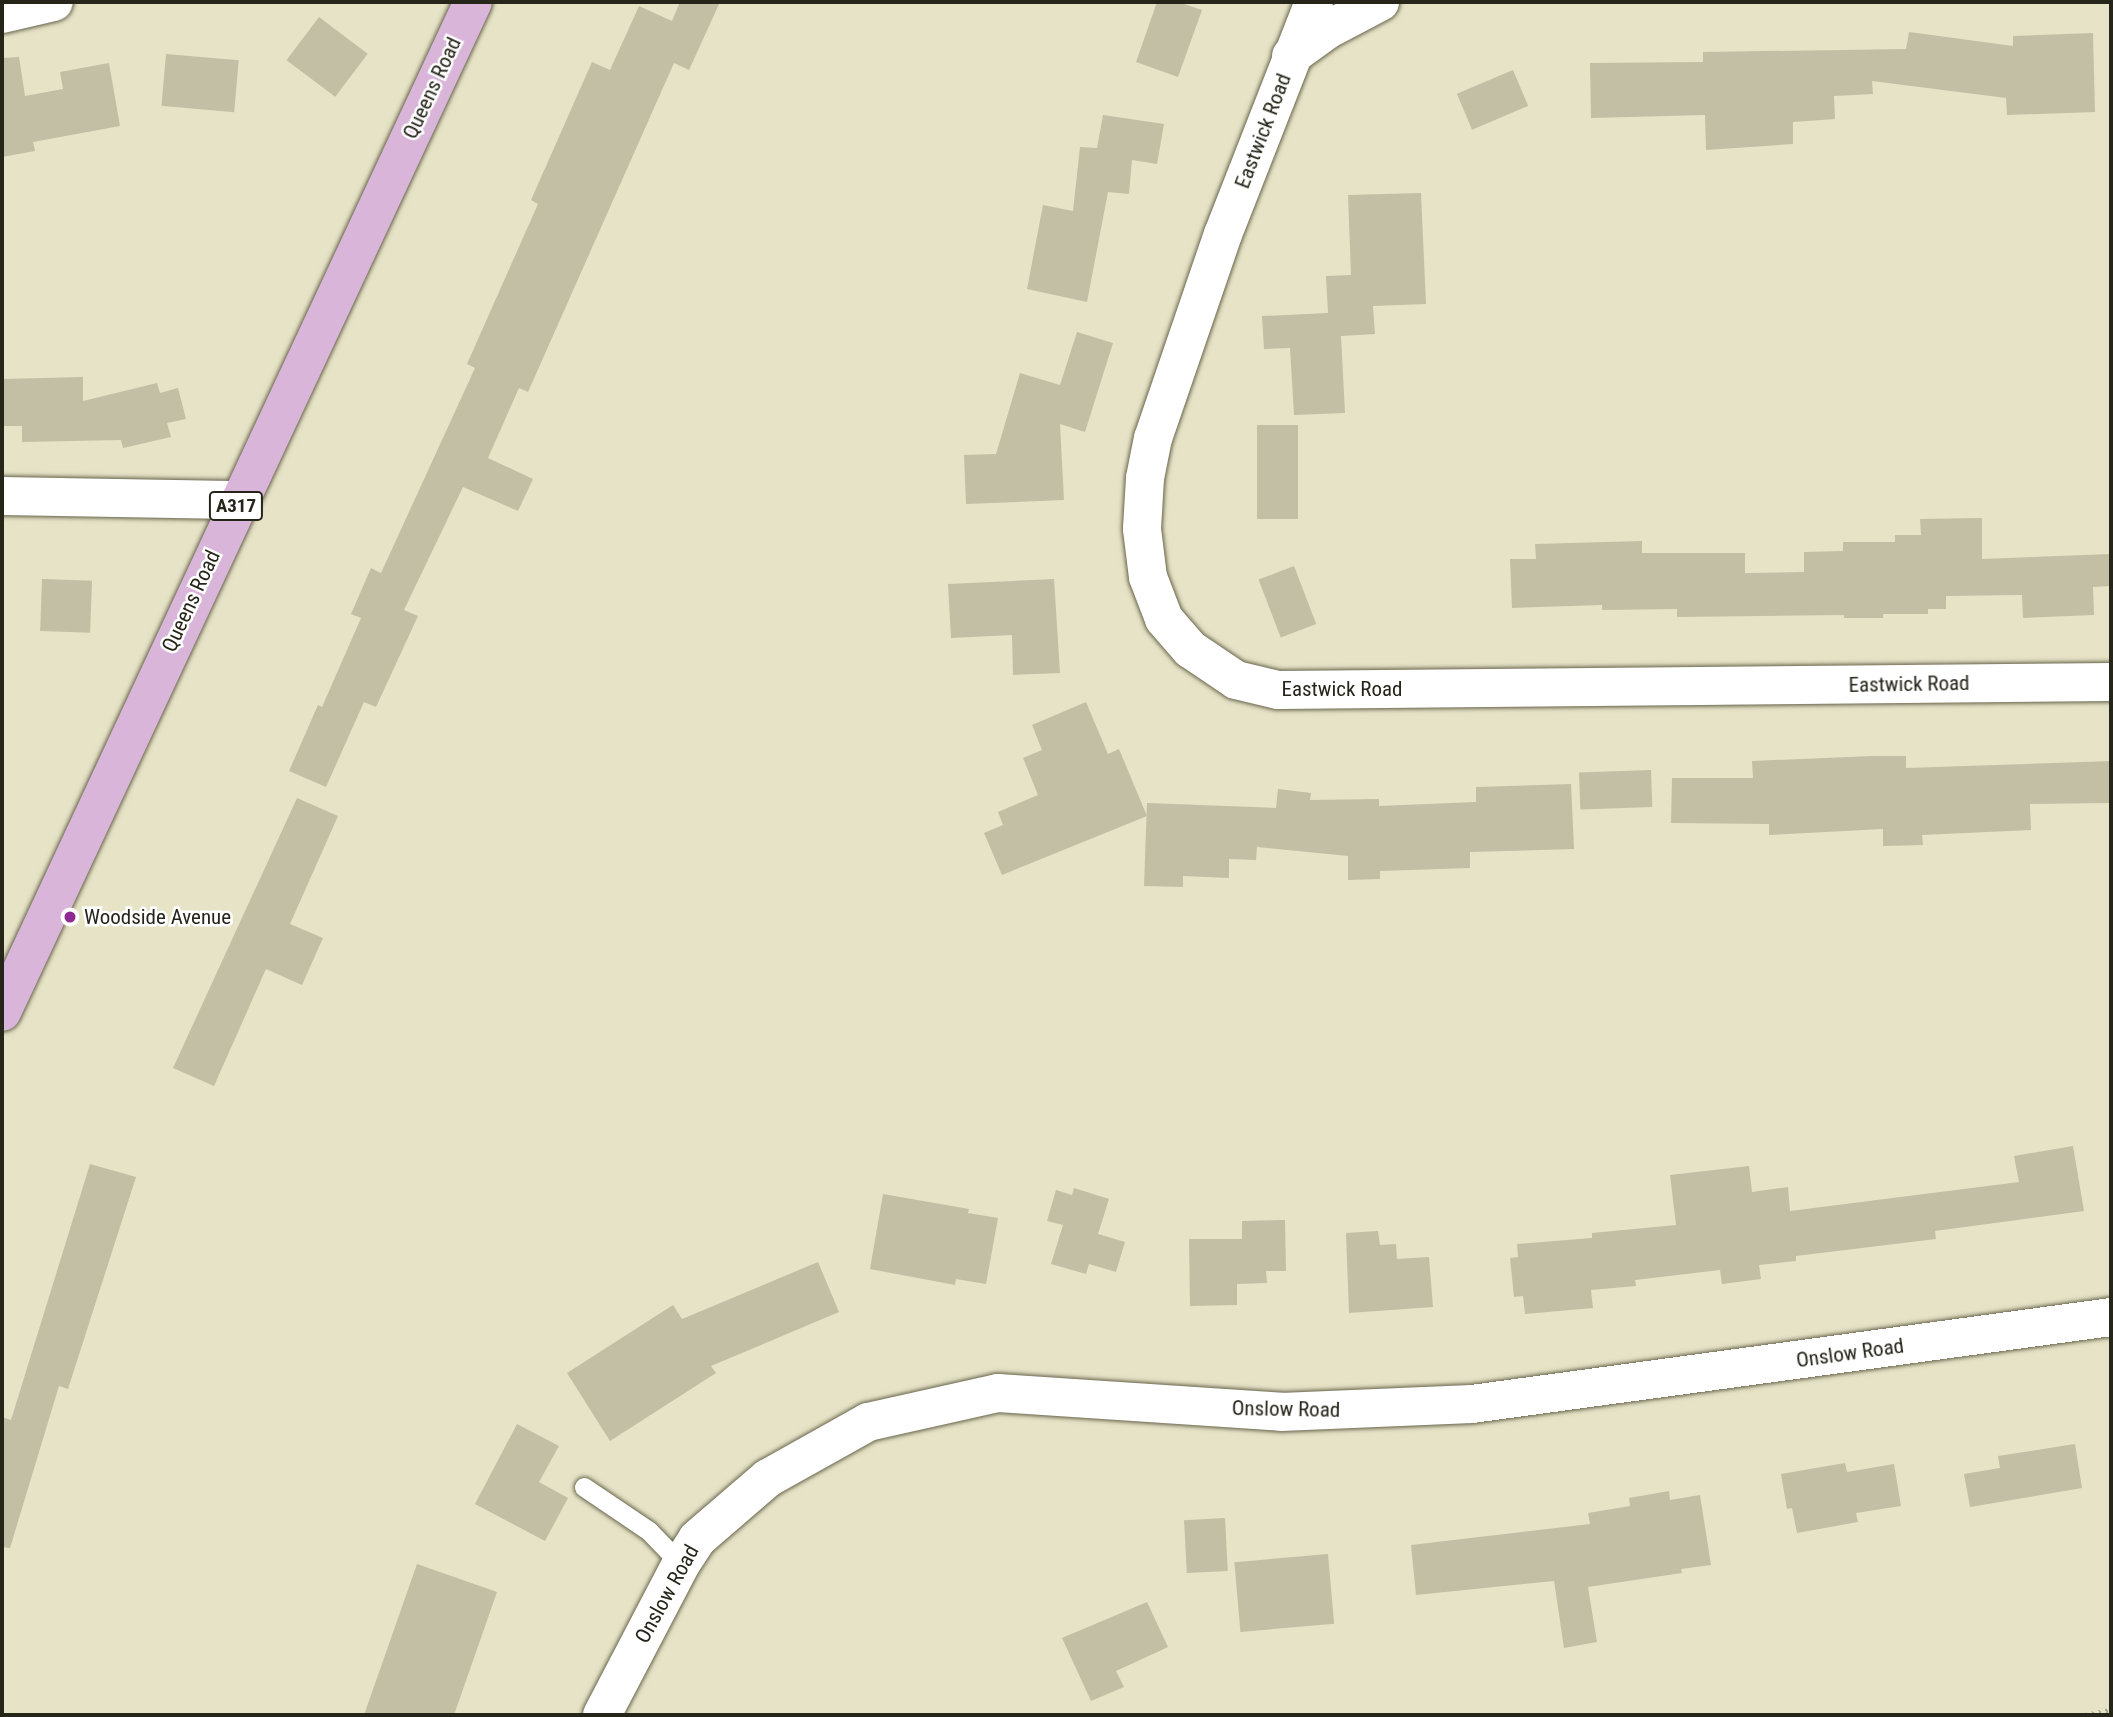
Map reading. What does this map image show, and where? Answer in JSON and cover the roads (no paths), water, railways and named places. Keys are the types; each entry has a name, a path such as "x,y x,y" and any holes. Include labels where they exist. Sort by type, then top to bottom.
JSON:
{"main road":[{"name":"Queens Road","path":"2,1012 473,2"}],"street":[{"path":"2,14 54,2"},
{"name":"Eastwick Road","path":"1314,2 1223,234 1153,439 1145,478 1142,529 1148,577 1164,620 1190,649 1236,680 1278,690 2111,682"},
{"path":"1291,56 1327,30 1380,2"},
{"path":"2,496 239,499"},
{"name":"Onslow Road","path":"602,1715 681,1564 697,1539 768,1478 868,1422 998,1393 1281,1412 1472,1404 2111,1317"}],"lane":[{"path":"584,1487 649,1531 681,1564"}],"place":[{"name":"Woodside Avenue","path":"70,917"}]}
